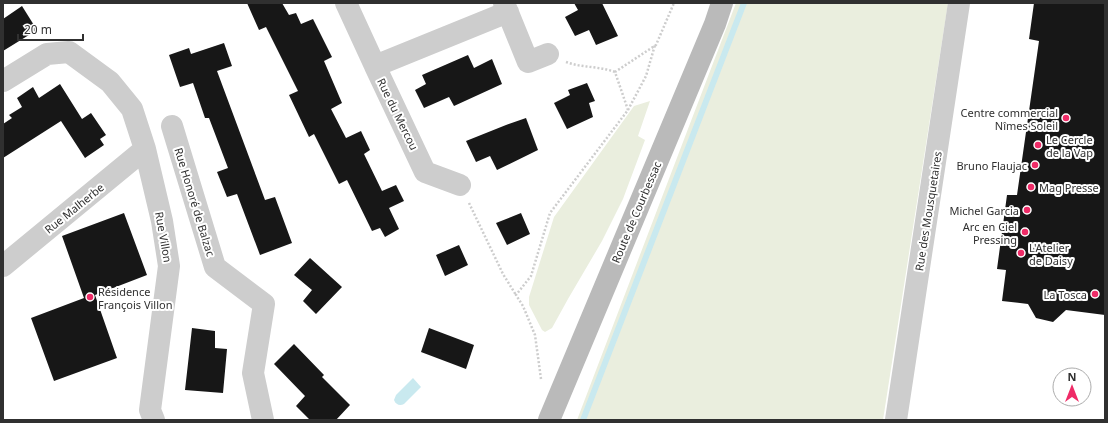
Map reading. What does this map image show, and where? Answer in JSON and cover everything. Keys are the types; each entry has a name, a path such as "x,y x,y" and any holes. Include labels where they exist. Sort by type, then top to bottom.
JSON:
{"street":[{"path":"346,3 375,66"},
{"name":"Route de Courbessac","path":"549,420 712,31 722,3"},
{"name":"Rue des Mousquetaires","path":"896,420 959,3"},
{"path":"506,7 528,62 548,54"},
{"name":"Rue du Mercou","path":"460,185 426,172 375,66 506,7"},
{"name":"Rue Villon","path":"3,81 46,54 69,52 110,82 132,109 145,149 162,221 169,266 150,410 154,420"},
{"name":"Rue Honoré de Balzac","path":"172,126 215,268 264,304 253,373 263,420"},
{"name":"Rue Malherbe","path":"3,266 145,149"}],"path":[{"path":"516,295 532,276 550,213 628,110 646,76 656,45 674,3"},
{"path":"615,72 656,45"},
{"path":"548,54 574,65 615,72"},
{"path":"615,72 628,110"},
{"path":"460,185 503,274 523,306 535,335 542,381"}],"green space":[{"path":"736,3 948,3 883,420 577,420"},
{"path":"650,101 638,136 645,140 623,199 602,241 552,328 545,332 542,330 529,305 529,297 554,217 634,106"}],"water":[{"path":"413,378 421,387 404,404 397,404 394,400 396,395"}],"building":[{"path":"247,3 282,3 289,15 296,13 301,24 313,19 332,57 324,61 342,103 331,109 346,138 361,131 370,150 364,154 382,191 396,185 404,201 389,208 399,229 385,237 380,228 372,231 347,180 339,184 314,134 309,137 289,95 298,91 266,27 259,30"},
{"path":"574,3 602,3 618,36 596,45 589,30 575,36 565,17 578,10"},
{"name":"Centre commercial Nîmes Soleil","path":"1034,3 1105,3 1105,315 1066,310 1053,322 1036,318 1028,304 1002,301 1006,270 997,269 1007,195 1017,195 1039,41 1029,39"},
{"path":"22,6 37,30 3,51 3,19"},
{"path":"224,43 232,66 217,71 265,200 275,197 292,243 260,255 237,194 227,197 217,172 228,168 209,118 205,118 193,83 180,87 169,55 189,48 191,54"},
{"path":"468,55 474,68 492,59 502,84 454,106 449,97 424,108 415,90 426,84 422,75"},
{"path":"587,83 595,101 589,103 593,117 567,129 554,103 570,95 568,90"},
{"path":"60,84 82,119 91,113 106,135 100,139 104,145 85,158 61,121 3,158 3,124 12,118 9,115 22,107 17,98 33,87 39,98"},
{"path":"526,118 538,150 497,170 490,156 476,162 466,141"},
{"name":"Résidence François Villon","path":"124,213 147,275 95,295 117,358 54,381 31,318 84,298 62,236"},
{"path":"521,213 530,234 507,245 496,223"},
{"path":"459,245 468,265 445,276 436,255"},
{"path":"310,258 342,287 316,314 303,301 312,290 294,275"},
{"path":"192,328 215,331 215,348 227,349 223,393 185,390"},
{"path":"429,328 474,345 466,369 421,352"},
{"path":"294,344 324,375 322,377 350,405 336,420 310,420 296,406 305,396 274,364"}],"waterway":[{"path":"583,420 744,3"}],"place":[{"name":"Centre commercial Nîmes Soleil","path":"1066,118"},
{"name":"Le Cercle de la Vap","path":"1038,145"},
{"name":"Bruno Flaujac","path":"1035,165"},
{"name":"Mag Presse","path":"1031,187"},
{"name":"Michel Garcia","path":"1027,210"},
{"name":"Arc en Ciel Pressing","path":"1025,232"},
{"name":"L'Atelier de Daisy","path":"1021,253"},
{"name":"La Tosca","path":"1095,294"},
{"name":"Résidence François Villon","path":"90,297"}]}
